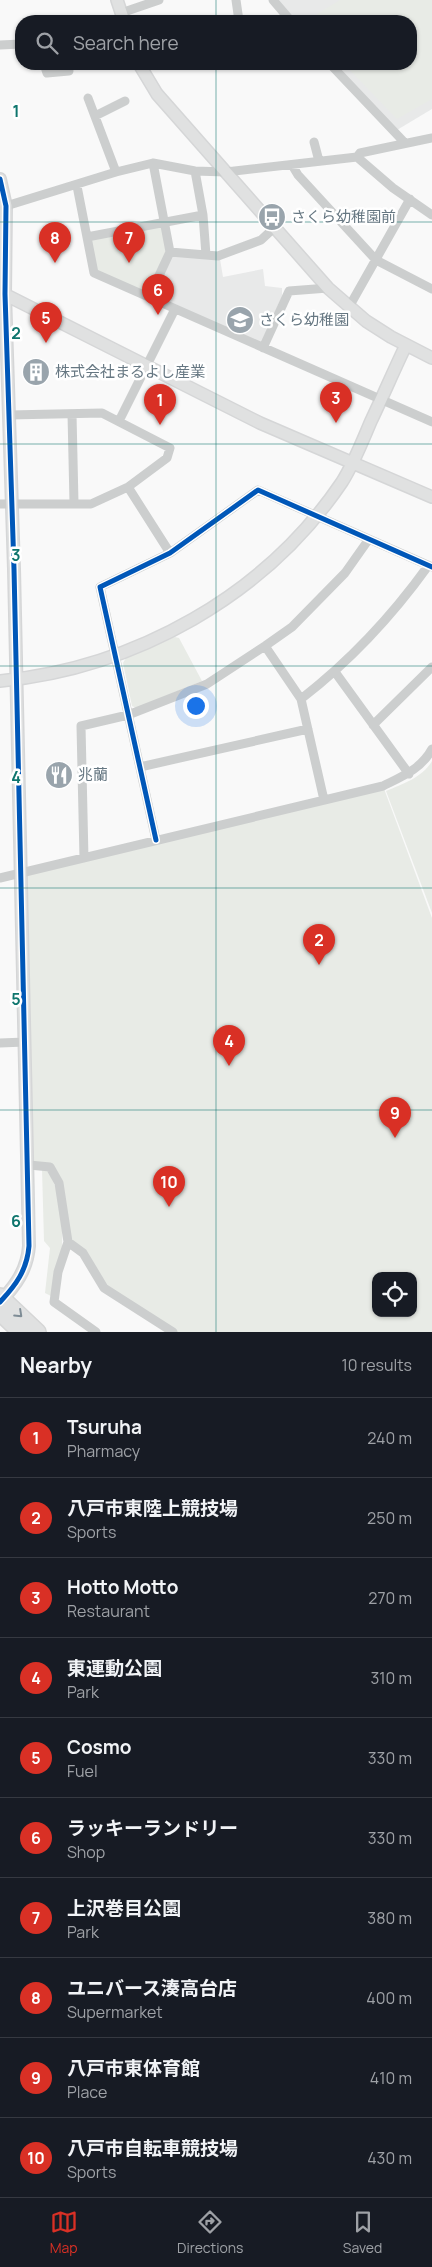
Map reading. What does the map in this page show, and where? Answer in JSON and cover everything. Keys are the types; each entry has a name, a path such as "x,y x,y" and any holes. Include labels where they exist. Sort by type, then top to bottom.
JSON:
{"highway":[{"path":"1,1302 20,1332"},
{"path":"1,1302 38,1332"}],"street":[{"path":"117,0 122,15"},
{"path":"127,15 160,0"},
{"path":"236,0 238,15"},
{"path":"273,0 286,15"},
{"path":"0,46 15,45"},
{"path":"46,70 47,73 69,71"},
{"path":"143,70 157,94 328,288 366,321 432,358"},
{"path":"336,70 404,142"},
{"path":"88,98 116,172"},
{"path":"95,116 125,101"},
{"path":"6,206 77,186 116,172 154,164 196,171 226,172 357,157 360,153 404,142 432,138"},
{"path":"314,142 319,161"},
{"path":"357,157 410,200 432,215"},
{"path":"149,297 170,252 154,164"},
{"path":"292,165 298,175 376,260 432,290"},
{"path":"196,171 203,216 206,255"},
{"path":"0,178 6,206 2,293 12,504 29,1165 29,1246 27,1264 1,1302"},
{"path":"77,186 94,273 432,422"},
{"path":"348,307 410,200"},
{"path":"87,236 203,216"},
{"path":"170,252 218,256 261,240 274,228"},
{"path":"264,348 289,291 328,288"},
{"path":"2,293 260,422 432,497"},
{"path":"119,421 175,309"},
{"path":"0,681 16,680 72,669 115,656 170,632 215,606 273,560 315,516 341,482 353,462 406,345"},
{"path":"0,504 91,504 128,486 167,458 170,448 102,413 9,414"},
{"path":"72,414 74,504"},
{"path":"128,486 170,552"},
{"path":"156,840 100,587 170,552 258,490 430,566 374,631 335,672 301,699"},
{"path":"84,858 81,726 128,715 207,684 292,627 345,573 369,540"},
{"path":"265,646 301,699 324,800"},
{"path":"373,726 432,667"},
{"path":"335,672 409,774"},
{"path":"140,767 308,729"},
{"path":"0,878 383,786 409,774 426,760 432,749"},
{"path":"0,1042 26,1042"},
{"path":"29,1165 50,1167 59,1183 64,1208 65,1232 68,1242 58,1272 54,1302 96,1332"},
{"path":"68,1242 83,1253 104,1288 173,1332"}],"shaded area":[{"path":"277,0 432,0 432,109 397,130 341,70 417,70 417,15 290,15"},
{"path":"340,0 432,0 432,99 397,119 350,70 417,70 417,15 317,14"},
{"path":"164,222 170,252 149,297 94,273 87,237"},
{"name":"さくら幼稚園","path":"171,256 220,259 223,277 263,269 265,286 282,288 282,296 261,343 156,297 154,293"},
{"path":"175,637 179,638 202,681 136,708 132,706 123,663 126,658"},
{"path":"432,761 432,913 386,791 418,776"},
{"path":"383,786 432,918 432,1332 173,1332 104,1288 83,1253 68,1242 54,1173 29,1165 22,873"},
{"path":"42,1169 47,1170 52,1178 58,1196 61,1217 61,1252 51,1296 45,1293 50,1248 44,1241"}],"cycle path":[{"path":"0,179 6,206 5,294 14,569 29,1246 26,1262 20,1277 0,1302"},
{"path":"156,840 100,587 170,553 258,490 432,567"}],"place":[{"name":"さくら幼稚園前","path":"272,217"},
{"name":"ユニバース湊高台店","path":"55,263"},
{"name":"上沢巻目公園","path":"129,263"},
{"name":"ラッキーランドリー","path":"158,315"},
{"name":"さくら幼稚園","path":"240,320"},
{"name":"Cosmo","path":"46,343"},
{"name":"株式会社まるよし産業","path":"36,372"},
{"name":"Hotto Motto","path":"336,423"},
{"name":"Tsuruha","path":"160,425"},
{"name":"兆蘭","path":"59,775"},
{"name":"八戸市東陸上競技場","path":"319,965"},
{"name":"東運動公園","path":"229,1066"},
{"name":"八戸市東体育館","path":"395,1138"},
{"name":"八戸市自転車競技場","path":"169,1207"}]}
